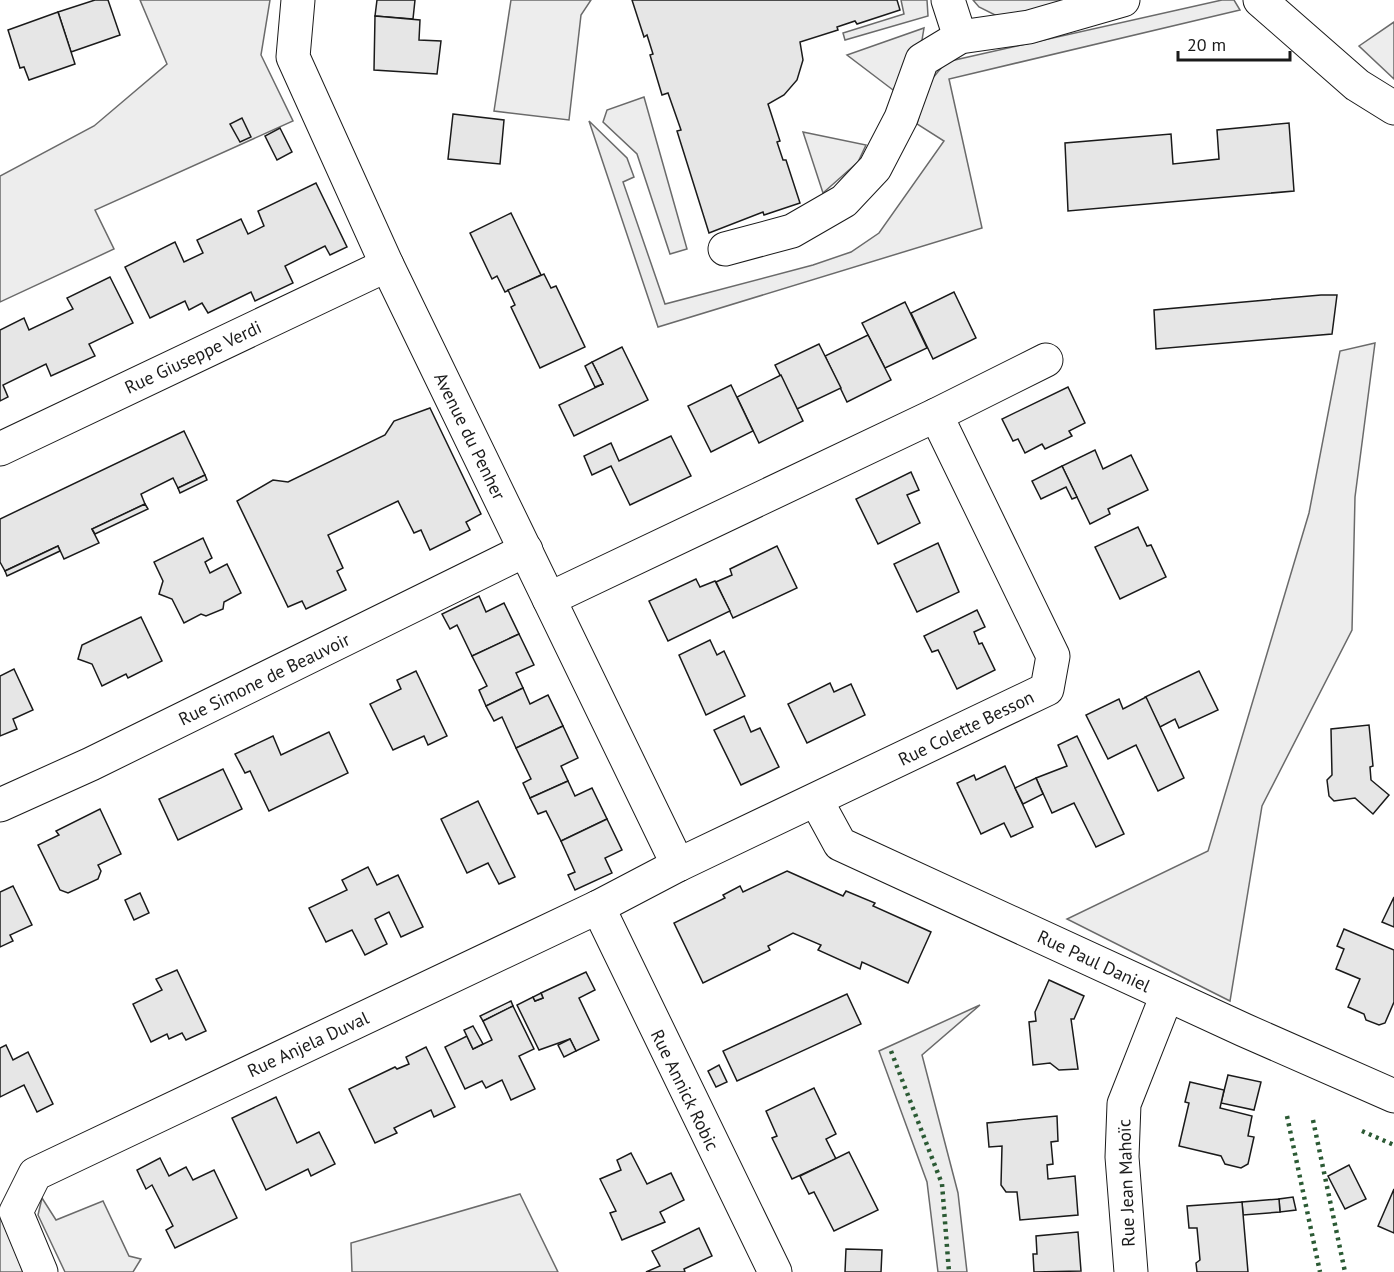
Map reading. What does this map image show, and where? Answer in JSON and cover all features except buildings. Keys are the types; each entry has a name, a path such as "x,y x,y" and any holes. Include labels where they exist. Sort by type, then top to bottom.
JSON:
{"street":[{"name":"Avenue du Penher","path":"298,0 293,57 387,265 678,865"},
{"path":"948,0 960,37"},
{"path":"725,249 792,231 844,201 875,168 901,118 922,60 960,37 1029,27 1124,0"},
{"path":"1260,0 1357,85 1394,108"},
{"name":"Rue Giuseppe Verdi","path":"0,448 387,265"},
{"path":"549,599 936,415 1046,360"},
{"name":"Rue Colette Besson","path":"678,865 1047,689 1053,656 936,415"},
{"name":"Rue Simone de Beauvoir","path":"0,805 91,764 526,550"},
{"name":"Rue Paul Daniel","path":"816,800 840,844 1167,995 1394,1096"},
{"name":"Rue Anjela Duval","path":"41,1272 16,1212 35,1174 598,907 678,865"},
{"name":"Rue Annick Robic","path":"598,907 775,1272"},
{"name":"Rue Jean Mahoïc","path":"1131,1272 1122,1158 1124,1104 1167,995"}],"shaded area":[{"path":"140,0 270,0 261,55 293,121 95,210 114,249 0,302 0,176 94,126 167,64"},
{"path":"511,0 591,0 581,15 569,120 494,111"},
{"path":"901,0 927,0 928,16 845,40 843,33 904,14"},
{"path":"973,0 1093,0 999,17 979,7"},
{"path":"1222,0 1234,0 1240,10 949,79 982,228 658,327 589,121 627,158 634,177 623,182 665,304 813,265 851,252 879,233 944,141 917,124 927,85 946,62"},
{"path":"1394,22 1394,79 1359,46"},
{"path":"924,28 922,40 893,90 847,55"},
{"path":"644,97 687,249 670,254 637,154 603,122 607,110"},
{"path":"803,132 866,145 858,162 823,193"},
{"path":"1375,343 1355,497 1352,630 1262,806 1230,1001 1067,919 1208,851 1309,513 1340,351"},
{"path":"980,1005 922,1055 958,1193 967,1272 938,1272 927,1182 879,1051"},
{"path":"520,1194 558,1272 352,1272 351,1243"},
{"path":"42,1198 56,1220 103,1201 129,1256 141,1259 133,1272 65,1272 38,1215"},
{"path":"0,1212 23,1272 0,1272"}],"hedge":[{"path":"891,1051 942,1184 949,1272"},
{"path":"1287,1116 1320,1272"},
{"path":"1313,1120 1345,1272"},
{"path":"1362,1131 1394,1145"}]}
